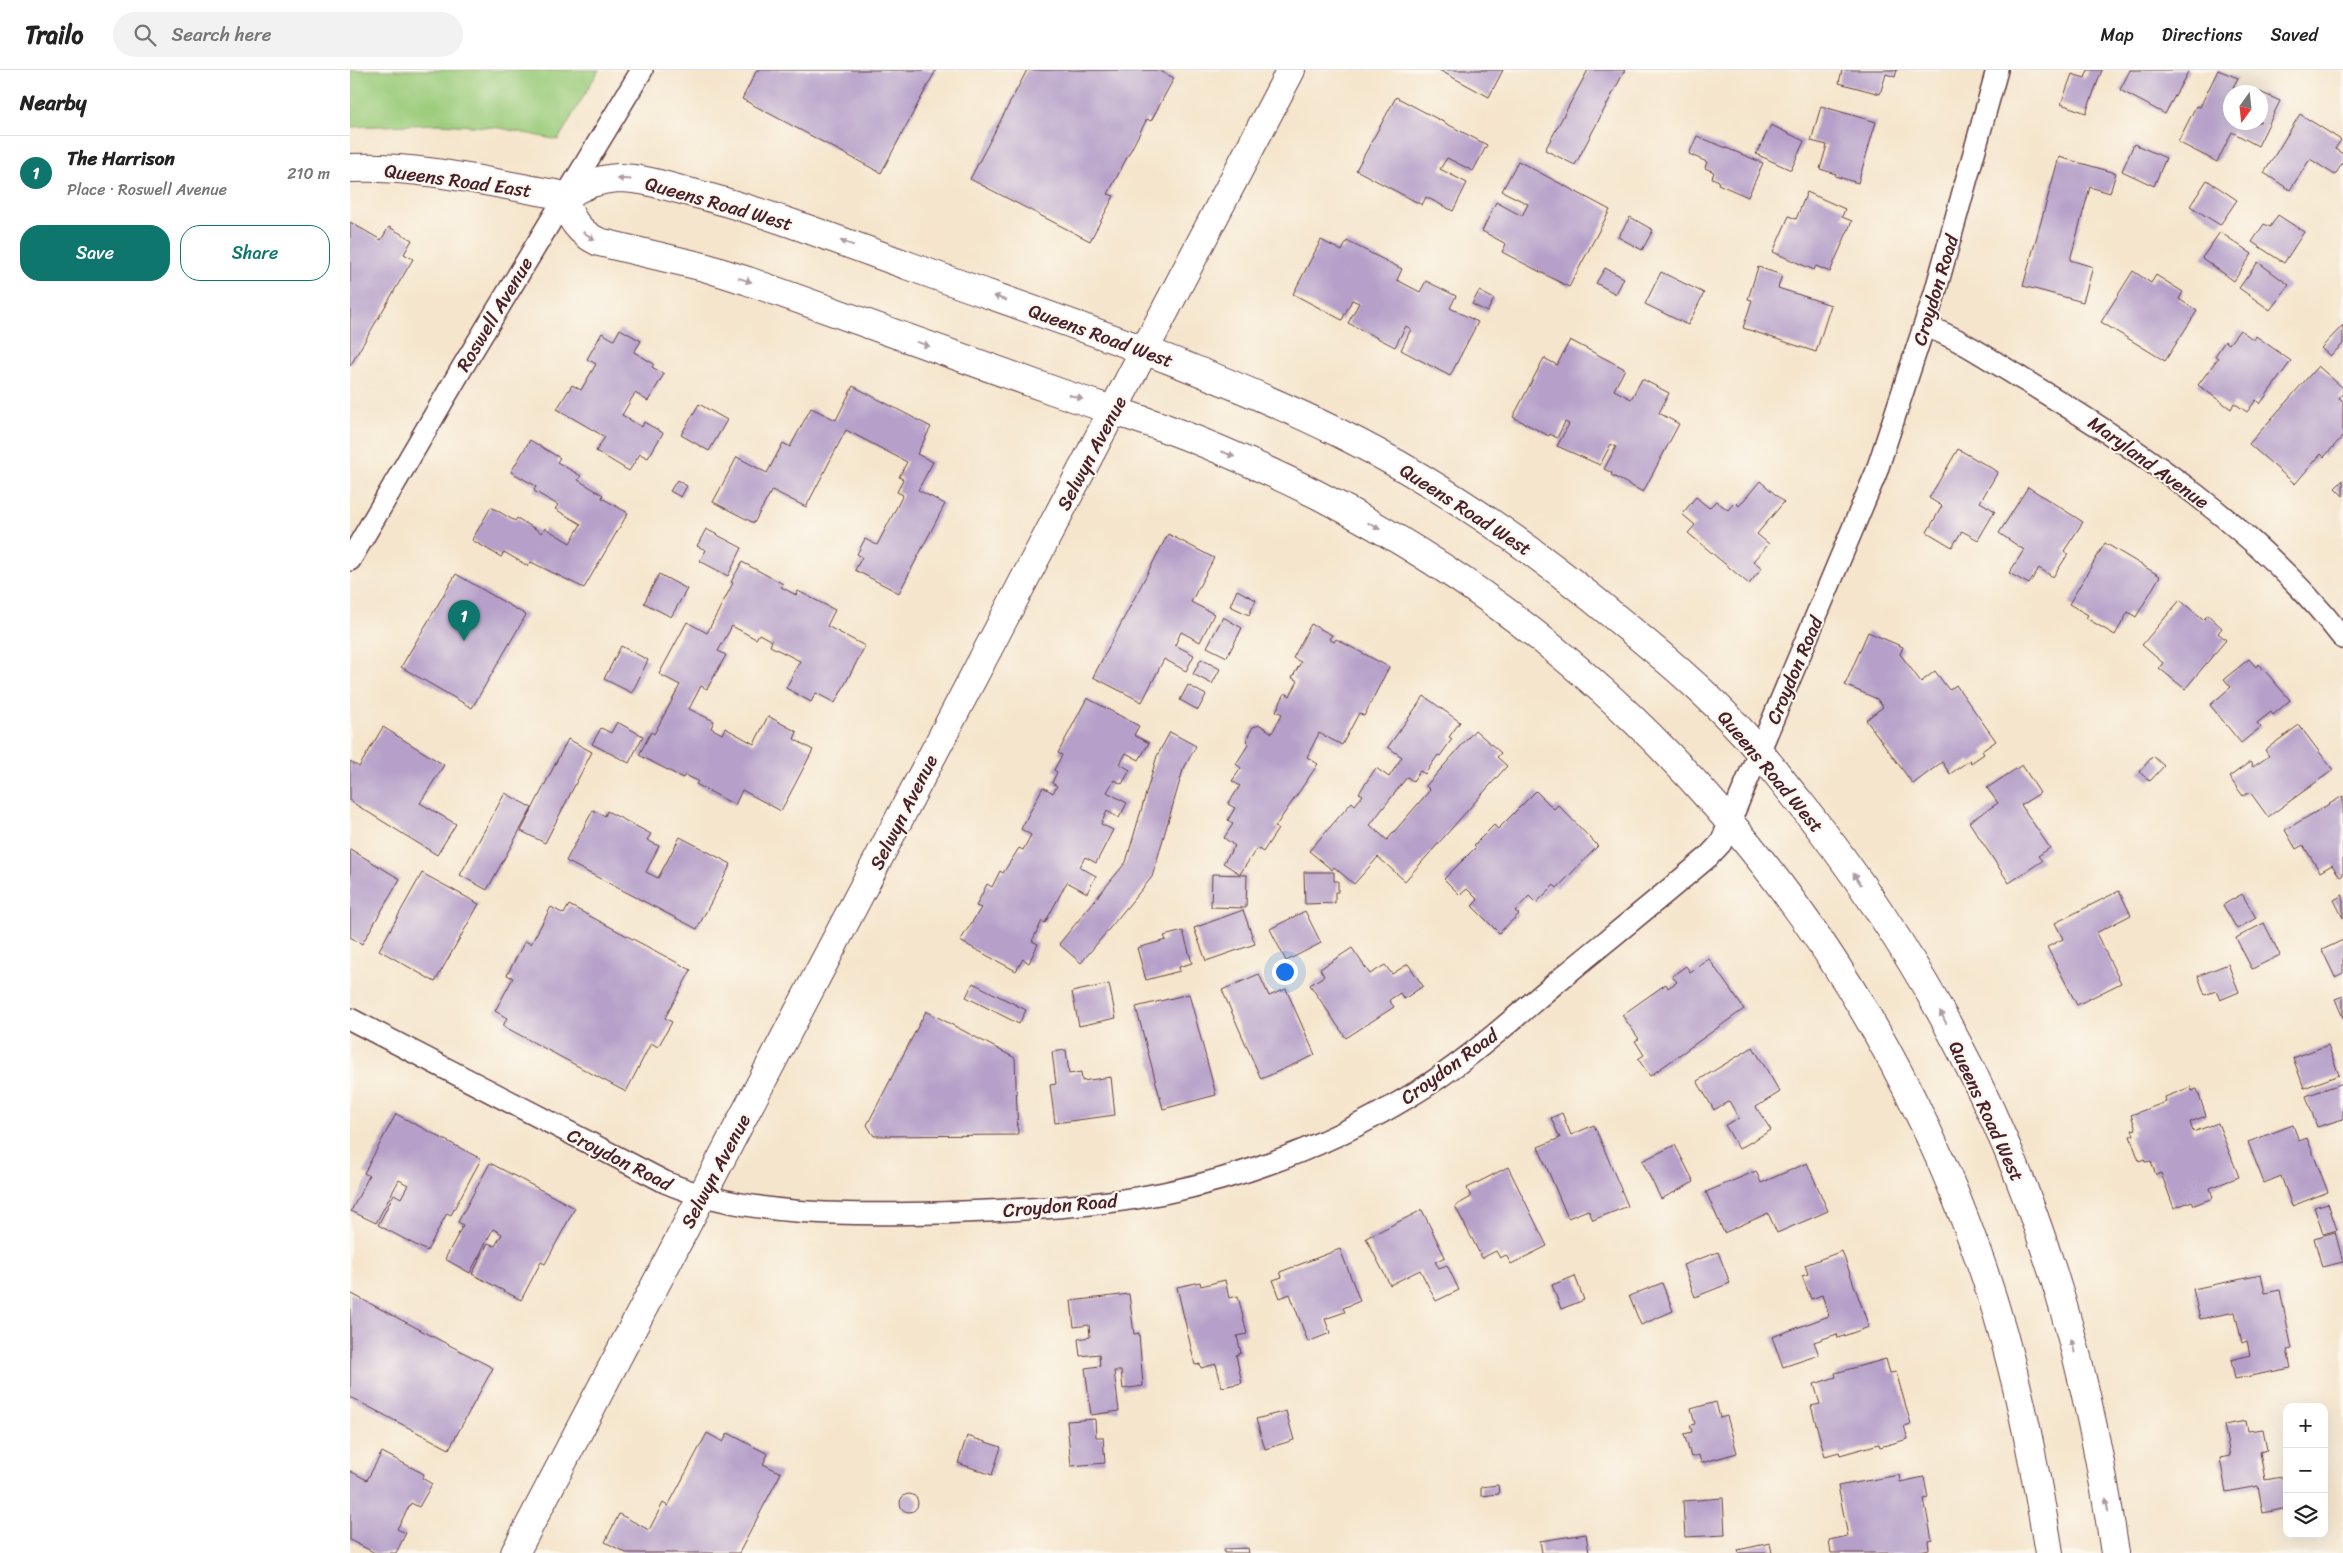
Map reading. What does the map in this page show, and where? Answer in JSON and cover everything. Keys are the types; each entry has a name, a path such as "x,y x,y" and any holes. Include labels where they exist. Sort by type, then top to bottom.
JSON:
{"street":[{"name":"Roswell Avenue","path":"350,560 462,368 642,70"},
{"name":"Selwyn Avenue","path":"515,1553 1291,70"},
{"name":"Croydon Road","path":"350,1020 646,1173 702,1196 763,1208 869,1213 1048,1208 1166,1193 1220,1179 1284,1158 1327,1140 1411,1096 1464,1058 1708,858 1721,843 1731,824 1876,473 1925,326 1997,70"},
{"name":"Queens Road East","path":"350,168 432,172 566,196"},
{"name":"Queens Road West","path":"566,196 589,183 618,178 666,186 717,199 806,228 1144,350 1210,376 1339,433 1428,482 1486,518 1555,568 1629,628 1698,689 1760,753 1840,853 1892,930 1936,1005 1996,1121 2031,1210 2060,1297 2096,1447 2115,1553"},
{"path":"566,196 568,211 575,223 586,234 599,242 687,263 748,281 1114,410 1218,449 1318,496 1391,536 1492,601 1560,653 1620,707 1677,761 1784,890 1852,990 1896,1069 1940,1160 1980,1259 2002,1331 2033,1460 2049,1553"},
{"name":"Maryland Avenue","path":"1925,326 1958,341 2074,410 2162,469 2230,523 2283,571 2343,638"}],"green space":[{"path":"350,70 599,70 558,140 500,128 441,124 350,127"}],"building":[{"path":"757,70 936,70 881,173 742,99"},
{"path":"1027,70 1158,70 1174,78 1151,121 1147,119 1108,194 1114,196 1090,241 970,179"},
{"path":"1439,70 1503,70 1489,97"},
{"path":"1588,70 1625,70 1575,165 1545,150"},
{"path":"1842,70 1897,70 1895,77 1886,74 1880,94 1839,83"},
{"path":"2088,70 2102,70 2086,113 2061,104 2072,74 2085,78"},
{"path":"2130,70 2189,70 2165,114 2120,90"},
{"path":"2218,70 2238,78 2234,85 2223,85 2223,130 2266,130 2258,146 2232,132 2217,162 2178,142 2196,106 2200,107"},
{"path":"2268,96 2280,101 2268,126"},
{"path":"1396,97 1487,145 1473,171 1447,158 1440,169 1467,183 1453,211 1426,197 1422,205 1356,170"},
{"path":"1821,106 1876,122 1858,183 1820,169 1827,145 1811,141"},
{"path":"2300,114 2341,140 2335,149 2343,154 2343,162 2335,175 2310,159 2290,190 2264,173"},
{"path":"1771,125 1804,141 1791,170 1756,154"},
{"path":"1697,136 1763,163 1748,197 1718,184 1719,181 1712,178 1714,172 1705,168 1707,162 1689,154"},
{"path":"2134,144 2166,158 2154,186 2122,171"},
{"path":"2059,157 2116,173 2110,193 2090,187 2070,260 2093,267 2083,302 2023,286"},
{"path":"1518,161 1610,210 1569,287 1502,252 1506,244 1482,231 1496,202 1522,216 1528,204 1502,191"},
{"path":"2207,180 2237,200 2220,225 2190,206"},
{"path":"1807,192 1845,209 1842,217 1852,221 1830,272 1816,266 1814,270 1773,252 1789,216 1796,219"},
{"path":"2278,215 2304,232 2284,263 2252,242 2264,224 2270,227"},
{"path":"1630,217 1653,230 1642,250 1618,237"},
{"path":"350,222 381,240 389,227 412,240 404,254 413,259 350,366"},
{"path":"2220,232 2252,254 2234,281 2202,258"},
{"path":"1321,240 1342,251 1347,241 1402,269 1397,280 1420,292 1426,281 1456,296 1450,308 1478,322 1450,376 1401,350 1411,329 1406,326 1395,347 1348,323 1359,303 1352,300 1342,320 1293,294"},
{"path":"2258,262 2289,285 2270,310 2239,288"},
{"path":"1758,267 1782,275 1778,288 1831,305 1816,352 1743,328 1752,300 1748,299"},
{"path":"1605,268 1624,278 1616,294 1596,283"},
{"path":"2133,271 2151,283 2156,275 2183,292 2179,299 2197,311 2165,361 2101,322"},
{"path":"1661,272 1704,293 1688,325 1645,304"},
{"path":"1479,291 1494,299 1487,312 1472,304"},
{"path":"2343,325 2343,344 2330,356 2321,348"},
{"path":"620,329 641,341 634,352 654,364 652,367 664,374 648,401 635,393 622,415 642,427 644,422 663,433 648,458 640,454 629,471 596,451 605,437 557,409 572,385 581,390 596,364 587,359 602,333 614,340"},
{"path":"2240,330 2254,340 2256,336 2291,361 2260,404 2256,400 2247,412 2234,403 2231,409 2198,385 2218,358 2215,356 2225,341 2229,344"},
{"path":"1570,340 1625,369 1614,390 1631,399 1642,379 1669,393 1659,413 1679,424 1643,492 1611,475 1612,473 1604,469 1616,447 1611,444 1600,465 1557,446 1569,424 1565,422 1557,438 1550,434 1549,436 1513,417 1544,358 1557,365"},
{"path":"2318,366 2343,388 2343,393 2339,398 2343,401 2343,436 2324,457 2321,454 2295,484 2249,444"},
{"path":"853,386 931,427 917,454 933,462 918,490 945,504 899,593 855,570 862,557 857,554 865,539 877,545 903,495 897,492 903,479 899,477 907,462 846,430 806,507 772,490 754,523 713,502 737,457 767,473 783,443 790,447 811,408 836,420"},
{"path":"699,404 727,420 709,451 681,435"},
{"path":"530,440 560,458 557,462 581,476 578,480 603,495 602,498 628,513 584,588 531,562 528,566 504,552 501,557 472,540 491,507 515,521 517,518 542,533 545,528 570,543 581,524 555,509 558,505 534,491 536,486 511,472"},
{"path":"1958,449 1998,472 1980,502 1995,511 1978,540 1962,531 1952,547 1927,532 1942,506 1929,498"},
{"path":"677,480 687,486 681,497 670,491"},
{"path":"2343,480 2343,496 2335,488"},
{"path":"1760,481 1784,502 1757,534 1769,544 1753,561 1762,568 1749,584 1688,533 1695,525 1682,514 1696,497 1709,508 1716,501 1728,510 1735,502 1739,506"},
{"path":"2028,487 2083,522 2064,551 2068,554 2053,577 2039,568 2029,584 2009,573 2024,550 1999,533"},
{"path":"706,529 742,548 728,576 700,561 706,550 697,546"},
{"path":"1168,534 1214,558 1191,602 1214,614 1200,642 1181,632 1175,645 1194,655 1186,671 1164,659 1142,702 1093,677"},
{"path":"2105,543 2160,576 2136,617 2128,612 2115,635 2086,618 2088,615 2069,604"},
{"path":"742,562 783,584 781,587 796,595 798,591 835,610 827,626 865,646 835,703 816,693 811,702 786,688 800,661 770,646 772,641 759,634 756,639 732,626 718,651 726,655 707,689 701,686 689,709 714,721 711,728 722,734 725,728 754,744 768,716 797,732 794,739 813,750 781,811 742,790 735,805 696,784 698,781 685,775 683,778 639,755 651,732 654,734 680,685 659,674 687,622 707,633"},
{"path":"456,574 526,615 472,708 401,667"},
{"path":"659,574 687,589 671,617 644,603"},
{"path":"1237,590 1256,600 1249,615 1230,606"},
{"path":"2180,600 2203,620 2208,615 2222,628 2218,633 2226,640 2185,689 2159,668 2163,663 2142,645"},
{"path":"1223,617 1242,628 1227,657 1207,647"},
{"path":"1311,624 1332,635 1329,639 1334,642 1336,639 1389,667 1364,716 1359,713 1342,745 1319,733 1307,757 1318,764 1275,827 1278,829 1263,852 1257,848 1240,874 1223,863 1235,846 1224,838 1233,824 1228,820 1235,808 1228,804 1240,786 1232,781 1241,768 1236,764 1248,745 1247,738 1253,727 1260,725 1272,733 1282,714 1276,711 1285,693 1290,696 1298,681 1292,678 1301,662 1293,658"},
{"path":"1868,632 1903,647 1900,654 1921,682 1935,671 1949,690 1956,685 1996,741 1982,751 1984,754 1971,763 1970,760 1950,774 1942,762 1913,784 1866,720 1883,707 1877,699 1845,685"},
{"path":"621,646 648,660 632,693 604,679"},
{"path":"1201,659 1220,669 1212,684 1193,674"},
{"path":"2249,659 2256,667 2259,664 2290,700 2273,715 2271,712 2257,723 2261,727 2241,743 2210,705 2231,687 2224,679"},
{"path":"1188,685 1206,695 1198,710 1180,700"},
{"path":"1424,696 1460,722 1449,737 1452,739 1425,774 1420,771 1413,781 1407,777 1370,825 1387,840 1430,790 1426,786 1475,730 1501,753 1497,757 1507,766 1405,881 1378,857 1354,884 1334,867 1332,870 1309,851 1352,802 1355,805 1363,795 1359,793 1376,768 1389,777 1402,757 1388,747"},
{"path":"1087,698 1139,726 1134,735 1149,743 1139,760 1126,753 1120,764 1130,770 1122,784 1114,780 1107,792 1127,803 1119,818 1107,811 1101,824 1113,830 1096,863 1085,857 1080,867 1096,876 1087,893 1067,882 1045,923 1042,921 1032,941 1038,944 1029,963 1023,959 1016,971 960,941 981,908 976,906 987,884 992,887 1000,871 1003,873 1019,848 1023,850 1031,835 1021,829 1043,787 1053,793 1057,786 1052,783 1057,772 1054,770 1062,755 1058,753"},
{"path":"617,722 643,736 629,763 592,744 601,728 611,733"},
{"path":"2299,725 2333,770 2268,817 2250,792 2243,796 2229,777 2250,762 2253,767 2269,756 2265,750"},
{"path":"383,727 444,765 420,803 456,824 437,855 350,801 350,761 359,767"},
{"path":"1170,732 1196,746 1183,770 1152,877 1081,963 1059,944 1126,862 1157,756"},
{"path":"568,739 592,752 545,843 521,831"},
{"path":"2153,756 2164,766 2150,781 2139,772"},
{"path":"2022,765 2040,793 2021,805 2050,848 2038,856 2042,861 2009,883 1969,822 1998,803 1987,788"},
{"path":"1536,791 1554,809 1558,805 1598,846 1557,888 1554,885 1536,903 1529,896 1515,911 1519,914 1499,933 1472,906 1478,900 1467,889 1460,895 1444,879 1476,847 1474,845 1494,825 1498,829"},
{"path":"505,793 532,808 487,890 460,875"},
{"path":"2343,796 2343,875 2340,877 2332,865 2320,872 2303,845 2296,849 2285,830"},
{"path":"593,810 605,816 607,811 651,834 647,840 659,846 646,872 658,878 680,837 731,864 697,929 566,861"},
{"path":"350,849 400,879 362,944 350,937"},
{"path":"1304,872 1334,872 1334,881 1338,881 1335,903 1305,904"},
{"path":"422,873 479,904 435,982 379,950"},
{"path":"1212,874 1247,875 1246,908 1211,907"},
{"path":"2119,891 2131,915 2096,933 2121,983 2077,1005 2047,947 2063,939 2055,923"},
{"path":"2242,894 2256,918 2237,929 2223,905"},
{"path":"2343,895 2343,918 2334,900"},
{"path":"569,905 691,970 665,1018 672,1022 658,1047 651,1043 626,1092 503,1026 507,1018 495,1011 513,978 507,975 525,941 531,944 551,907 564,914"},
{"path":"1243,910 1255,944 1206,961 1194,928"},
{"path":"1305,911 1321,943 1286,961 1270,929"},
{"path":"2264,923 2280,955 2252,969 2236,938"},
{"path":"1183,931 1192,963 1179,967 1180,971 1146,980 1137,948 1166,940 1164,936"},
{"path":"2343,940 2343,973 2335,977 2322,950"},
{"path":"1352,948 1370,974 1385,965 1392,974 1408,964 1423,986 1404,999 1400,993 1389,1000 1394,1007 1346,1038 1310,985 1324,976 1320,969"},
{"path":"1709,959 1744,1009 1650,1076 1638,1059 1644,1055 1635,1041 1639,1039 1622,1015 1666,984 1668,988 1677,982 1672,976 1686,966 1690,972"},
{"path":"2228,964 2239,992 2220,1000 2216,991 2205,995 2198,976"},
{"path":"1259,974 1269,996 1286,989 1315,1055 1261,1079 1222,990"},
{"path":"973,983 1026,1010 1019,1024 966,997"},
{"path":"1109,984 1116,1018 1079,1026 1072,992"},
{"path":"1189,994 1216,1095 1163,1109 1136,1007"},
{"path":"2343,996 2343,1018 2335,999"},
{"path":"926,1011 1015,1058 1018,1135 874,1136 867,1125"},
{"path":"2328,1045 2339,1075 2304,1088 2293,1058"},
{"path":"1753,1047 1780,1092 1756,1107 1771,1130 1739,1149 1725,1125 1739,1118 1729,1101 1714,1110 1697,1081"},
{"path":"1066,1050 1069,1074 1081,1072 1082,1081 1111,1077 1115,1115 1055,1123 1050,1085 1056,1084 1052,1052"},
{"path":"2343,1083 2343,1119 2317,1127 2306,1096"},
{"path":"2191,1087 2192,1091 2197,1089 2206,1116 2190,1122 2193,1132 2218,1123 2239,1177 2210,1188 2213,1198 2194,1205 2192,1201 2174,1208 2161,1173 2156,1175 2151,1161 2145,1162 2144,1159 2139,1161 2130,1136 2134,1135 2132,1130 2136,1129 2131,1115 2166,1102 2165,1097"},
{"path":"1562,1113 1571,1135 1594,1125 1628,1206 1593,1220 1588,1210 1568,1218 1538,1147 1560,1138 1551,1118"},
{"path":"396,1114 481,1159 451,1215 447,1213 427,1251 378,1225 394,1194 401,1198 408,1185 399,1180 376,1223 351,1211 369,1176 364,1173"},
{"path":"2293,1125 2299,1141 2307,1138 2328,1192 2292,1206 2281,1176 2264,1183 2248,1142"},
{"path":"1675,1145 1694,1182 1661,1199 1642,1161"},
{"path":"490,1163 575,1208 545,1264 541,1262 521,1300 472,1274 488,1243 495,1246 502,1234 493,1229 470,1273 445,1259 463,1225 458,1222"},
{"path":"1807,1163 1828,1211 1777,1233 1768,1213 1724,1233 1706,1192 1756,1171 1761,1183"},
{"path":"1508,1167 1547,1246 1511,1264 1506,1255 1500,1258 1496,1251 1482,1258 1455,1206 1471,1197 1467,1188"},
{"path":"2328,1203 2337,1230 2323,1234 2314,1207"},
{"path":"1422,1210 1445,1257 1435,1262 1439,1268 1447,1265 1459,1290 1436,1301 1420,1270 1390,1285 1366,1238"},
{"path":"2335,1232 2343,1262 2322,1267 2314,1238"},
{"path":"1340,1249 1360,1301 1343,1308 1345,1312 1325,1319 1330,1333 1308,1342 1290,1294 1280,1298 1273,1280 1282,1277 1280,1272"},
{"path":"1842,1251 1869,1327 1838,1338 1837,1334 1814,1342 1819,1355 1783,1367 1772,1337 1829,1316 1822,1295 1811,1299 1802,1276 1808,1274 1805,1265"},
{"path":"1718,1252 1730,1283 1695,1297 1683,1265"},
{"path":"2261,1275 2265,1293 2280,1290 2292,1349 2287,1350 2291,1368 2235,1379 2231,1360 2250,1355 2247,1341 2242,1343 2235,1312 2200,1319 2193,1289"},
{"path":"1575,1276 1584,1300 1561,1309 1552,1285"},
{"path":"1225,1280 1229,1298 1238,1296 1247,1334 1237,1336 1241,1353 1236,1355 1242,1383 1222,1387 1216,1364 1201,1368 1200,1364 1195,1365 1177,1287 1200,1282 1201,1286"},
{"path":"1662,1283 1673,1311 1641,1325 1629,1296"},
{"path":"350,1293 493,1368 449,1449 350,1397"},
{"path":"1129,1294 1134,1334 1139,1333 1143,1386 1123,1389 1121,1371 1114,1371 1119,1411 1091,1415 1085,1368 1100,1366 1099,1354 1080,1356 1078,1339 1090,1337 1089,1325 1074,1327 1071,1301"},
{"path":"1886,1359 1890,1373 1896,1372 1911,1424 1904,1426 1908,1439 1880,1447 1879,1444 1840,1455 1839,1452 1825,1456 1811,1406 1820,1404 1814,1384 1836,1377 1835,1373"},
{"path":"1716,1402 1720,1418 1727,1416 1737,1453 1701,1463 1699,1455 1691,1457 1684,1434 1692,1432 1690,1425 1695,1424 1691,1409"},
{"path":"1286,1411 1294,1440 1265,1449 1256,1419"},
{"path":"1095,1419 1096,1437 1103,1437 1105,1463 1071,1466 1067,1421"},
{"path":"2246,1421 2248,1431 2263,1429 2267,1450 2260,1452 2265,1480 2283,1477 2283,1509 2263,1513 2258,1486 2226,1492 2220,1458 2230,1456 2224,1425"},
{"path":"707,1433 723,1442 728,1433 768,1454 763,1464 781,1473 739,1553 626,1553 605,1542 619,1514 649,1530 663,1503 668,1506"},
{"path":"967,1436 1001,1447 992,1475 958,1463"},
{"path":"382,1452 424,1474 422,1478 432,1484 419,1507 411,1503 397,1529 406,1533 396,1553 375,1553 350,1540 350,1471 367,1480"},
{"path":"1899,1475 1900,1482 1924,1477 1928,1498 1924,1499 1932,1540 1928,1541 1929,1549 1920,1551 1920,1553 1831,1553 1829,1540 1848,1536 1838,1486"},
{"path":"1498,1485 1499,1494 1481,1496 1481,1487"},
{"path":"909,1494 915,1497 918,1503 915,1509 909,1512 903,1509 900,1503 903,1497"},
{"path":"1723,1498 1725,1535 1685,1537 1683,1501"},
{"path":"1586,1534 1589,1553 1542,1553 1540,1541"},
{"path":"1770,1543 1772,1553 1739,1553 1738,1550"},
{"path":"1248,1548 1249,1553 1224,1553 1224,1549"}],"place":[{"name":"The Harrison","path":"464,641"}]}
